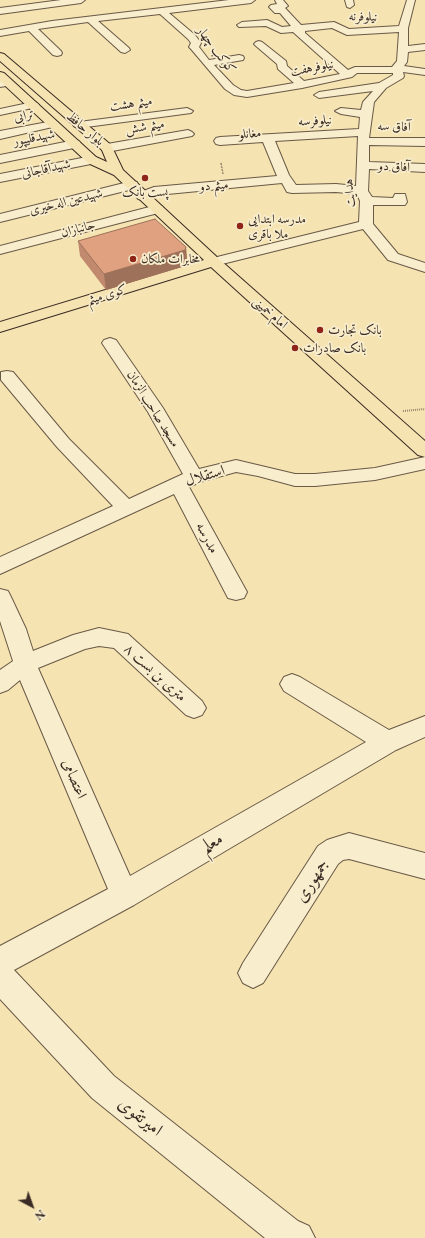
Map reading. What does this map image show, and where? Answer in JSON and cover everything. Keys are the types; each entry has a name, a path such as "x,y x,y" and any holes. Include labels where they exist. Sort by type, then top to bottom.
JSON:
{"main road":[{"name":"بلوار حافظ","path":"0,56 107,148 118,172"},
{"name":"بلوار حافظ","path":"3,81 33,105 92,160 118,172"},
{"name":"امام خمینی","path":"118,172 214,262 425,451"},
{"name":"کوی میثم","path":"0,327 214,262"}],"street":[{"path":"0,11 81,0"},
{"path":"0,33 52,24 162,11 220,2 251,0"},
{"path":"279,0 283,6 274,7 278,11 282,10 301,31 298,32 348,75"},
{"name":"هدایت","path":"214,262 366,224 362,165 363,136 368,108 382,86 399,76 397,69 402,62 400,45 408,26 411,0"},
{"path":"220,2 231,12"},
{"path":"52,24 50,17 56,13 53,11 73,8"},
{"name":"کوکب چهار","path":"162,11 192,37 196,43 194,47 231,89"},
{"path":"91,20 125,50"},
{"name":"نیلوفرنه","path":"242,25 267,23 281,30 334,25 347,32 408,26"},
{"path":"31,28 57,53"},
{"path":"259,44 282,63 282,67 302,85"},
{"path":"400,45 425,47"},
{"path":"207,63 239,58"},
{"name":"نیلوفرهفت","path":"231,89 238,94 247,94 302,85 348,75 355,70 397,69 425,72"},
{"path":"311,96 382,86"},
{"path":"0,112 33,105"},
{"path":"341,108 368,108"},
{"name":"میثم هشت","path":"79,125 187,110"},
{"name":"ترابی","path":"0,135 53,124"},
{"name":"میثم شش","path":"107,148 160,134 188,134"},
{"name":"نیلوفرسه","path":"269,142 363,136"},
{"name":"آفاق سه","path":"363,136 425,142"},
{"path":"220,141 269,142 289,184"},
{"name":"مغانلو","path":"231,150 269,142"},
{"name":"شهیدقلیپور","path":"0,159 74,144"},
{"name":"شهیدآقاجانی","path":"0,178 92,160"},
{"name":"آفاق دو","path":"362,165 425,168"},
{"name":"میثم دو","path":"143,196 154,191 289,184 336,188 365,196 400,202 400,197"},
{"name":"شهیدعین اله خیری","path":"0,218 132,186"},
{"name":"جانبازان","path":"0,250 157,209"},
{"path":"366,224 393,257 425,268"},
{"name":"مسجد صاحب الزمان","path":"110,343 157,412 186,481"},
{"path":"7,376 63,443 126,508"},
{"name":"استقلال","path":"0,566 186,481 236,466 295,480 315,480 375,474 425,463"},
{"name":"مدرسه","path":"186,481 236,592"},
{"name":"اعتصامی","path":"0,597 15,629 25,664 124,895"},
{"name":"۸ متری بن بست","path":"0,683 25,664 81,641 99,637 120,640 194,708"},
{"path":"292,684 386,742"},
{"name":"معلم","path":"0,962 124,895 386,742 425,726"},
{"name":"جمهوری","path":"253,973 328,855 337,848 349,846 425,866"},
{"name":"امیرتقوی","path":"0,977 103,1087 286,1233 297,1238"}],"building":[{"path":"155,219 186,247 185,250 104,274 78,241"}],"place":[{"name":"پست بانک","path":"145,178"},
{"name":"مدرسه ابتدایی ملا باقری","path":"240,226"},
{"name":"مخابرات ملکان","path":"133,259"},
{"name":"بانک تجارت","path":"320,330"},
{"name":"بانک صادرات","path":"295,348"}]}
